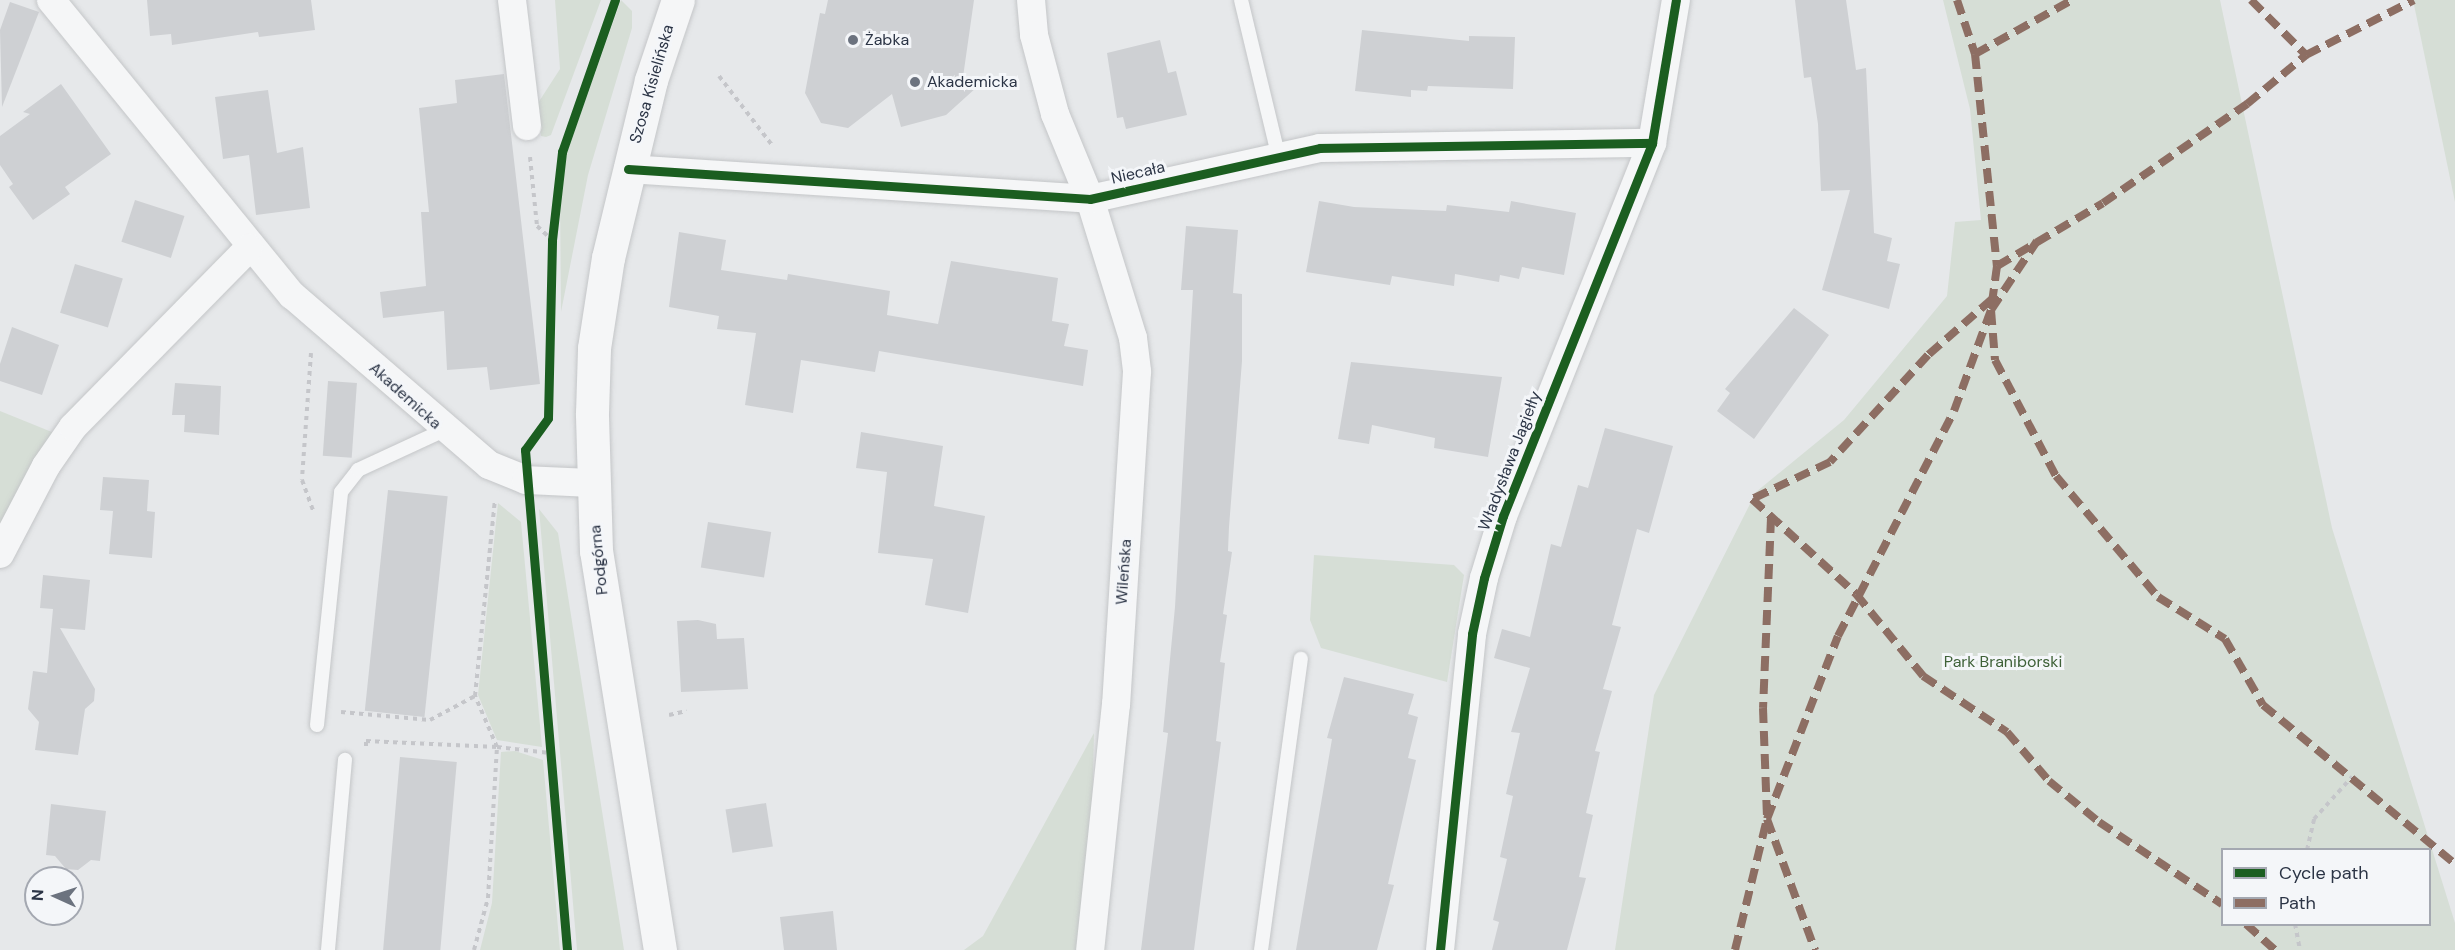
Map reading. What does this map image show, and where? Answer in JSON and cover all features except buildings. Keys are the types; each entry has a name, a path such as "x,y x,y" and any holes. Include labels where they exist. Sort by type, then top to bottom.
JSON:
{"street":[{"name":"Akademicka","path":"51,0 249,248 314,314 444,430 489,465 526,480 593,483"},
{"path":"512,0 527,126"},
{"name":"Szosa Kisielińska","path":"628,169 678,0"},
{"path":"1031,0 1034,35 1055,114 1090,199"},
{"name":"Władysława Jagiełły","path":"1440,950 1472,634 1484,578 1503,516 1652,143 1676,0"},
{"name":"Niecała","path":"628,169 1090,199 1278,154 1320,148 1652,143"},
{"name":"Podgórna","path":"628,169 594,348 593,483 606,626 651,873 660,950"},
{"name":"Wileńska","path":"1090,199 1133,338 1137,372 1116,704 1090,950"},
{"path":"0,554 46,466 73,427 249,248"}],"lane":[{"path":"1241,0 1278,154"},
{"path":"317,725 340,492 358,470 444,430"},
{"path":"1261,950 1301,660"},
{"path":"328,950 345,760"}],"path":[{"path":"719,76 775,149"},
{"path":"527,126 537,226 552,240"},
{"path":"314,314 302,480 318,524"},
{"path":"488,490 504,502"},
{"path":"474,950 488,898 497,747 474,696 495,497"},
{"path":"319,710 430,720 474,696"},
{"path":"669,715 687,711"},
{"path":"365,753 366,741 497,747 550,753"},
{"path":"2307,848 2314,819 2352,777"},
{"path":"2295,926 2300,950"}],"green space":[{"path":"555,0 601,0 551,135 546,137 541,136 538,103 560,69"},
{"path":"621,0 632,11 632,28 588,175 561,312 560,196 567,152"},
{"name":"Park Braniborski","path":"1943,0 2220,0 2332,528 2455,923 2455,950 1615,950 1654,695 1756,492 1844,420 1947,296 1955,222 1981,220 1970,109"},
{"path":"2413,0 2455,0 2455,202"},
{"path":"0,411 74,441 0,557"},
{"path":"498,503 521,522 542,747 497,740 478,695"},
{"path":"539,509 558,533 624,950 577,950"},
{"path":"1314,555 1454,565 1464,575 1447,682 1321,648 1310,620"},
{"path":"1094,733 1089,950 964,950 983,936"},
{"path":"515,751 543,760 560,950 480,950 492,903 501,752"}],"marked path":[{"path":"1957,0 1975,54 1997,266 1991,310 1995,360 2056,476 2158,597 2225,639 2263,705 2455,864"},
{"path":"1975,54 2072,0"},
{"path":"2251,0 2306,55"},
{"path":"1997,266 2103,203 2247,104 2306,55 2414,0"},
{"path":"1735,950 1767,819 1838,636 1954,411 1991,310 2037,241"},
{"path":"1992,299 1928,355 1830,462 1752,499 1856,594 1923,676 2007,732 2049,781 2099,822 2221,903"},
{"path":"1771,518 1763,708 1767,819 1815,950"},
{"path":"2248,926 2275,950"}],"cycle path":[{"path":"567,950 525,450 548,418 552,240 562,152 615,0"},
{"path":"1440,950 1472,634 1484,578 1503,516 1652,143 1676,0"},
{"path":"628,169 1090,199 1320,148 1652,143"}],"place":[{"name":"Żabka","path":"853,40"},
{"name":"Akademicka","path":"915,82"}]}
